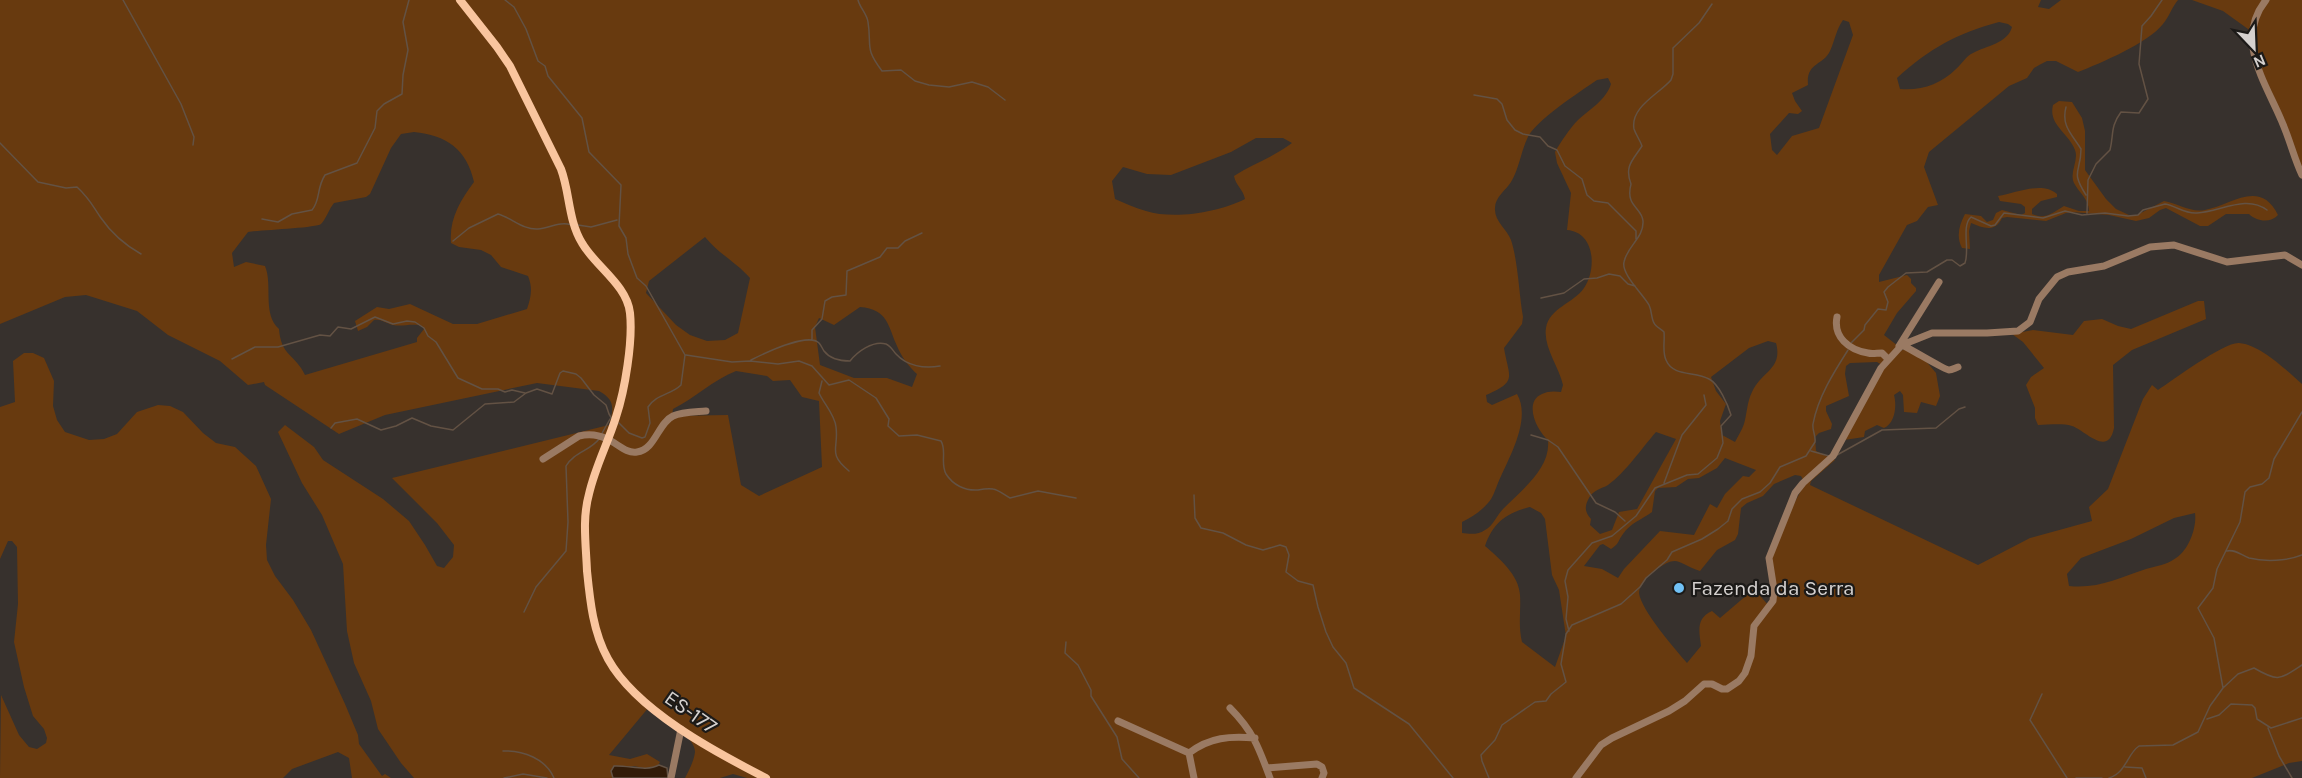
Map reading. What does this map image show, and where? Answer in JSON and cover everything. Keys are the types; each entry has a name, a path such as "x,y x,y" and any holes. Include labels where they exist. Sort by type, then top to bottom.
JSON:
{"main road":[{"name":"ES-177","path":"460,0 510,66 561,169 571,217 580,239 620,290 630,312 623,390 588,494 584,529 589,594 594,621 608,660 622,680 681,729 724,757 766,778"}],"street":[{"path":"2266,0 2255,21 2252,45 2258,70 2287,133 2302,175"},
{"path":"1900,347 1932,333 2018,331 2030,322 2039,299 2057,277 2068,272 2104,266 2150,247 2174,246 2227,262 2285,255 2302,265"},
{"path":"1576,778 1596,751 1612,738 1669,711 1685,701 1704,684 1727,689 1739,681 1745,673 1754,626 1773,601 1774,590 1769,558 1796,493 1799,487 1833,456 1881,368 1900,347 1939,282"},
{"path":"1837,318 1836,326 1841,340 1865,353 1882,353 1888,359"},
{"path":"1900,347 1921,353 1943,369 1952,370 1958,367"},
{"path":"543,459 579,436 586,435 608,439 628,452 636,453 648,447 674,415 706,411"},
{"path":"1230,708 1255,738 1270,778"},
{"path":"1118,721 1189,753"},
{"path":"671,778 681,729"},
{"path":"1189,753 1203,743 1228,736 1255,738"},
{"path":"1189,753 1194,778"},
{"path":"1267,768 1317,764 1324,772 1322,778"}],"shaded area":[{"path":"0,0 2041,0 2038,7 2049,9 2061,0 2178,0 2156,31 2111,58 2078,72 2056,61 2047,61 2034,68 2027,78 2009,86 1929,152 1924,167 1938,205 1928,207 1917,221 1907,225 1879,275 1879,282 1907,275 1916,288 1884,335 1898,346 1882,365 1877,362 1850,363 1846,366 1849,396 1826,406 1832,424 1831,429 1815,437 1816,451 1835,460 1811,481 1810,485 1978,565 2030,538 2092,521 2089,507 2108,489 2143,399 2152,385 2158,390 2186,370 2232,344 2239,343 2256,348 2273,359 2302,384 2302,761 2289,763 2252,778 747,778 733,774 720,778 685,778 694,759 694,746 669,721 649,707 609,755 630,759 647,754 660,762 657,767 648,769 634,766 611,771 613,778 414,778 378,729 371,701 354,663 347,631 343,564 322,515 302,483 278,432 285,425 314,447 323,460 383,499 409,521 437,566 444,568 453,557 454,545 437,523 392,478 609,425 612,414 611,401 599,391 537,383 385,415 339,434 265,385 264,382 248,385 220,361 168,335 137,311 86,295 65,297 0,324","holes":["1843,20 1849,22 1853,35 1819,128 1792,136 1777,155 1772,150 1770,134 1789,113 1798,114 1802,111 1792,93 1808,85 1812,68 1827,56","1999,22 2012,27 2006,37 1971,54 1950,74 1937,82 1916,89 1900,89 1897,78 1909,67 1944,43","1608,78 1611,84 1602,100 1571,127 1555,152 1557,163 1571,193 1567,230 1583,237 1588,244 1592,262 1584,288 1552,315 1546,328 1549,350 1563,385 1561,392 1544,393 1533,403 1536,424 1548,440 1548,451 1540,470 1488,528 1480,533 1462,533 1462,522 1479,512 1493,496 1517,439 1522,416 1517,394 1492,405 1487,402 1486,395 1503,386 1509,378 1504,348 1522,324 1523,317 1513,248 1509,236 1495,213 1495,204 1514,177 1531,132 1580,91 1597,80","414,132 445,140 460,152 471,170 474,182 456,211 451,243 459,247 481,250 491,255 501,267 528,276 531,292 527,309 477,324 453,324 410,304 389,309 377,307 355,321 358,331 367,327 374,320 396,325 418,325 424,329 417,338 417,342 305,375 282,345 279,329 271,316 265,266 246,262 234,267 232,253 248,232 321,224 334,203 366,197 370,194 391,148 401,134","1256,138 1283,138 1292,143 1234,176 1245,199 1223,208 1183,215 1157,214 1115,199 1112,181 1123,167 1147,174 1171,175 1231,152","705,237 750,278 738,333 725,340 707,341 690,335 676,325 646,293 649,281","860,307 876,311 886,320 901,354 917,374 912,387 887,378 854,378 820,365 815,327 819,318 834,325","1768,341 1776,343 1777,359 1752,392 1744,424 1735,442 1722,435 1720,421 1726,404 1716,391 1711,377 1749,348","736,371 767,376 773,381 790,380 802,397 819,401 822,467 759,496 741,485 728,415 672,416 673,409","1656,432 1676,439 1637,509 1619,512 1612,530 1600,534 1590,525 1591,519 1586,509 1587,501 1593,493 1608,485 1627,467","1725,458 1756,470 1749,477 1743,476 1725,494 1717,508 1710,504 1694,535 1660,531 1618,578 1602,569 1584,566 1600,545 1603,544 1611,549 1629,527 1652,512 1655,491 1658,488 1676,487 1688,479 1699,478 1717,468","1795,475 1801,476 1805,483 1788,515 1771,558 1775,599 1769,606 1754,589 1720,618 1712,611 1707,614 1700,625 1701,646 1687,663 1646,609 1639,593 1640,587 1644,580 1668,562 1677,561 1700,571 1717,550 1735,540 1738,534 1741,508 1763,496 1774,484","1530,507 1541,513 1545,519 1552,575 1559,590 1566,636 1555,667 1522,642 1519,588 1512,574 1485,546 1496,525 1507,516","2195,513 2193,531 2185,550 2165,564 2099,584 2069,586 2067,574 2081,558 2131,539 2174,518"]},
{"path":"2192,0 2302,0 2302,172 2250,41 2248,29 2223,11"},
{"path":"2059,101 2072,102 2082,118 2085,131 2085,170 2116,209 2129,215 2137,215 2164,201 2200,211 2254,196 2263,198 2271,204 2278,215 2271,220 2263,221 2249,214 2226,214 2208,226 2200,226 2166,208 2149,218 2136,221 2109,215 2072,212 2046,221 2007,217 2002,218 1996,226 1988,228 1971,223 1970,249 1962,248 1959,231 1965,214 1981,216 1987,222 1993,220 1996,213 2002,210 2021,215 2025,213 2025,207 2021,204 2000,201 1998,196 2044,188 2057,194 2057,197 2041,201 2032,209 2032,214 2045,216 2064,206 2079,211 2089,211 2073,179 2075,150 2053,118 2053,105"},
{"path":"2198,301 2204,301 2206,319 2132,350 2113,365 2114,428 2107,441 2096,440 2072,426 2038,425 2035,408 2026,385 2031,377 2044,368 2023,342 2012,334 2033,330 2073,335 2084,321 2102,319 2131,329"},
{"path":"1905,349 1925,360 1936,373 1940,396 1936,406 1921,402 1917,413 1904,412 1903,395 1900,391 1894,395 1894,414 1888,426 1884,428 1877,425 1865,431 1864,437 1844,440 1879,375 1897,354"},
{"path":"24,353 33,353 44,358 54,381 53,406 57,420 65,432 89,440 104,439 117,434 137,412 158,405 170,406 183,412 216,443 235,447 256,466 271,499 266,545 267,560 311,630 345,704 358,735 359,744 382,776 385,774 391,778 352,778 349,758 338,752 292,769 283,778 0,778 1,695 19,735 29,747 37,749 46,743 47,738 44,729 33,716 14,642 18,604 17,547 12,541 8,541 0,559 0,407 15,402 13,361"},
{"path":"659,765 667,768 668,778 613,778 611,771 614,766 643,768"}],"waterway":[{"path":"123,0 181,104 194,137 193,145"},
{"path":"262,219 278,222 292,214 312,210 317,202 320,185 325,175 357,163 375,128 377,111 384,104 402,94 408,50 403,22 409,0"},
{"path":"505,0 514,7 526,29 538,61 545,66 548,76 582,118 589,152 621,185 619,226 626,238 628,254 637,278 646,286 685,355 681,385 655,399 648,407 650,423 645,437 629,433 619,423"},
{"path":"858,0 867,19 871,52 882,71 901,70 915,81 929,85 949,87 972,82 988,87 1005,100"},
{"path":"2087,213 2088,180 2096,164 2110,150 2118,117 2121,112 2139,113 2148,99 2139,64 2142,26 2162,0"},
{"path":"1569,631 1566,619 1568,597 1565,581 1568,570 1592,543 1612,536 1636,516 1655,488 1687,475 1698,474 1717,458 1723,443 1721,426 1731,415 1723,395 1713,382 1679,371 1669,365 1664,353 1664,332 1654,323 1649,305 1629,278 1624,267 1628,251 1643,227 1642,216 1630,198 1631,184 1628,172 1642,146 1634,129 1636,114 1671,80 1673,48 1699,23 1712,4"},
{"path":"1474,95 1497,99 1502,104 1507,120 1515,130 1540,137 1548,146 1557,150 1565,166 1582,179 1587,195 1594,201 1608,203 1636,231 1636,239"},
{"path":"2066,107 2066,125 2081,149 2077,176 2086,195"},
{"path":"0,143 38,182 66,188 77,187 114,234 141,254"},
{"path":"1851,343 1864,330 1865,325 1878,309 1886,310 1888,302 1884,292 1906,273 1927,272 1947,260 1952,260 1960,266 1965,263 1966,232 1971,217 1991,226 1995,225 2004,213 2043,218 2065,211 2082,215 2105,213 2128,216 2138,215 2143,210 2165,204 2192,213 2242,204 2259,205 2267,210"},
{"path":"453,241 469,228 498,214 533,229 563,224 571,225"},
{"path":"578,225 591,227 617,220"},
{"path":"812,339 812,330 822,319 825,301 832,297 846,295 847,271 880,257 887,248 898,248 905,241 922,233"},
{"path":"1541,298 1564,293 1584,279 1609,274 1620,276 1628,284 1635,286"},
{"path":"232,359 255,347 278,347 320,335 330,336 338,327 351,329 375,317 393,324 415,322 424,328 428,336 436,342 458,378 482,389 525,393"},
{"path":"751,360 785,345 813,340 819,343 829,356 839,360 850,361 866,348 881,343 888,345 900,358 911,364 922,367 940,366"},
{"path":"1489,778 1481,755 1495,740 1502,725 1535,702 1546,701 1566,682 1561,664 1566,634 1572,625 1621,604 1667,560 1672,552 1718,529 1728,521 1732,509 1742,499 1760,492 1770,483 1780,467 1806,456 1815,442 1813,424 1819,404 1848,350"},
{"path":"686,355 732,362 778,364 799,361 812,366 829,385 849,380 876,398 889,419 888,426 899,436 917,435 941,441 946,474 960,486 973,490 993,489 1010,498 1038,491 1076,498"},
{"path":"331,428 335,423 357,419 381,430 412,418 431,426 453,430 485,404 514,402 526,393 537,389 552,394 560,373 563,371 576,374 581,378 594,395 606,405 612,419"},
{"path":"822,381 819,393 835,423 836,455 849,471"},
{"path":"1664,483 1682,435 1706,405 1704,395"},
{"path":"1837,455 1882,430 1936,428 1959,409 1965,407"},
{"path":"2223,688 2214,638 2198,608 2213,588 2217,569 2240,522 2245,492 2269,478 2274,459 2302,412"},
{"path":"601,435 610,419"},
{"path":"1531,435 1548,440 1558,447 1596,503 1615,512 1625,521"},
{"path":"524,612 536,587 566,551 568,522 566,466 569,461 599,439"},
{"path":"1811,451 1829,456"},
{"path":"1194,495 1195,518 1201,528 1223,533 1246,545 1263,550 1280,545 1286,547 1289,555 1286,572 1298,581 1313,585 1326,632 1333,647 1346,663 1354,688 1409,724 1453,778"},
{"path":"2227,551 2262,560 2283,560 2302,555"},
{"path":"1066,642 1065,653 1078,665 1091,690 1091,696 1117,737 1122,759 1139,778"},
{"path":"2109,778 2115,776 2123,768 2139,746 2173,745 2198,732 2210,706 2223,688 2238,674 2254,668 2268,676 2278,677 2302,665"},
{"path":"2042,694 2030,720 2067,778"},
{"path":"2207,719 2219,715 2231,704 2252,705 2255,708 2257,719 2271,728 2302,718"},
{"path":"2268,728 2279,756 2292,778"},
{"path":"503,751 518,752 533,757 540,761 554,778"},
{"path":"2125,767 2142,768 2146,778"},
{"path":"504,778 523,774 547,778"},
{"path":"2076,778 2102,778"}],"place":[{"name":"Fazenda da Serra","path":"1679,588"}]}
